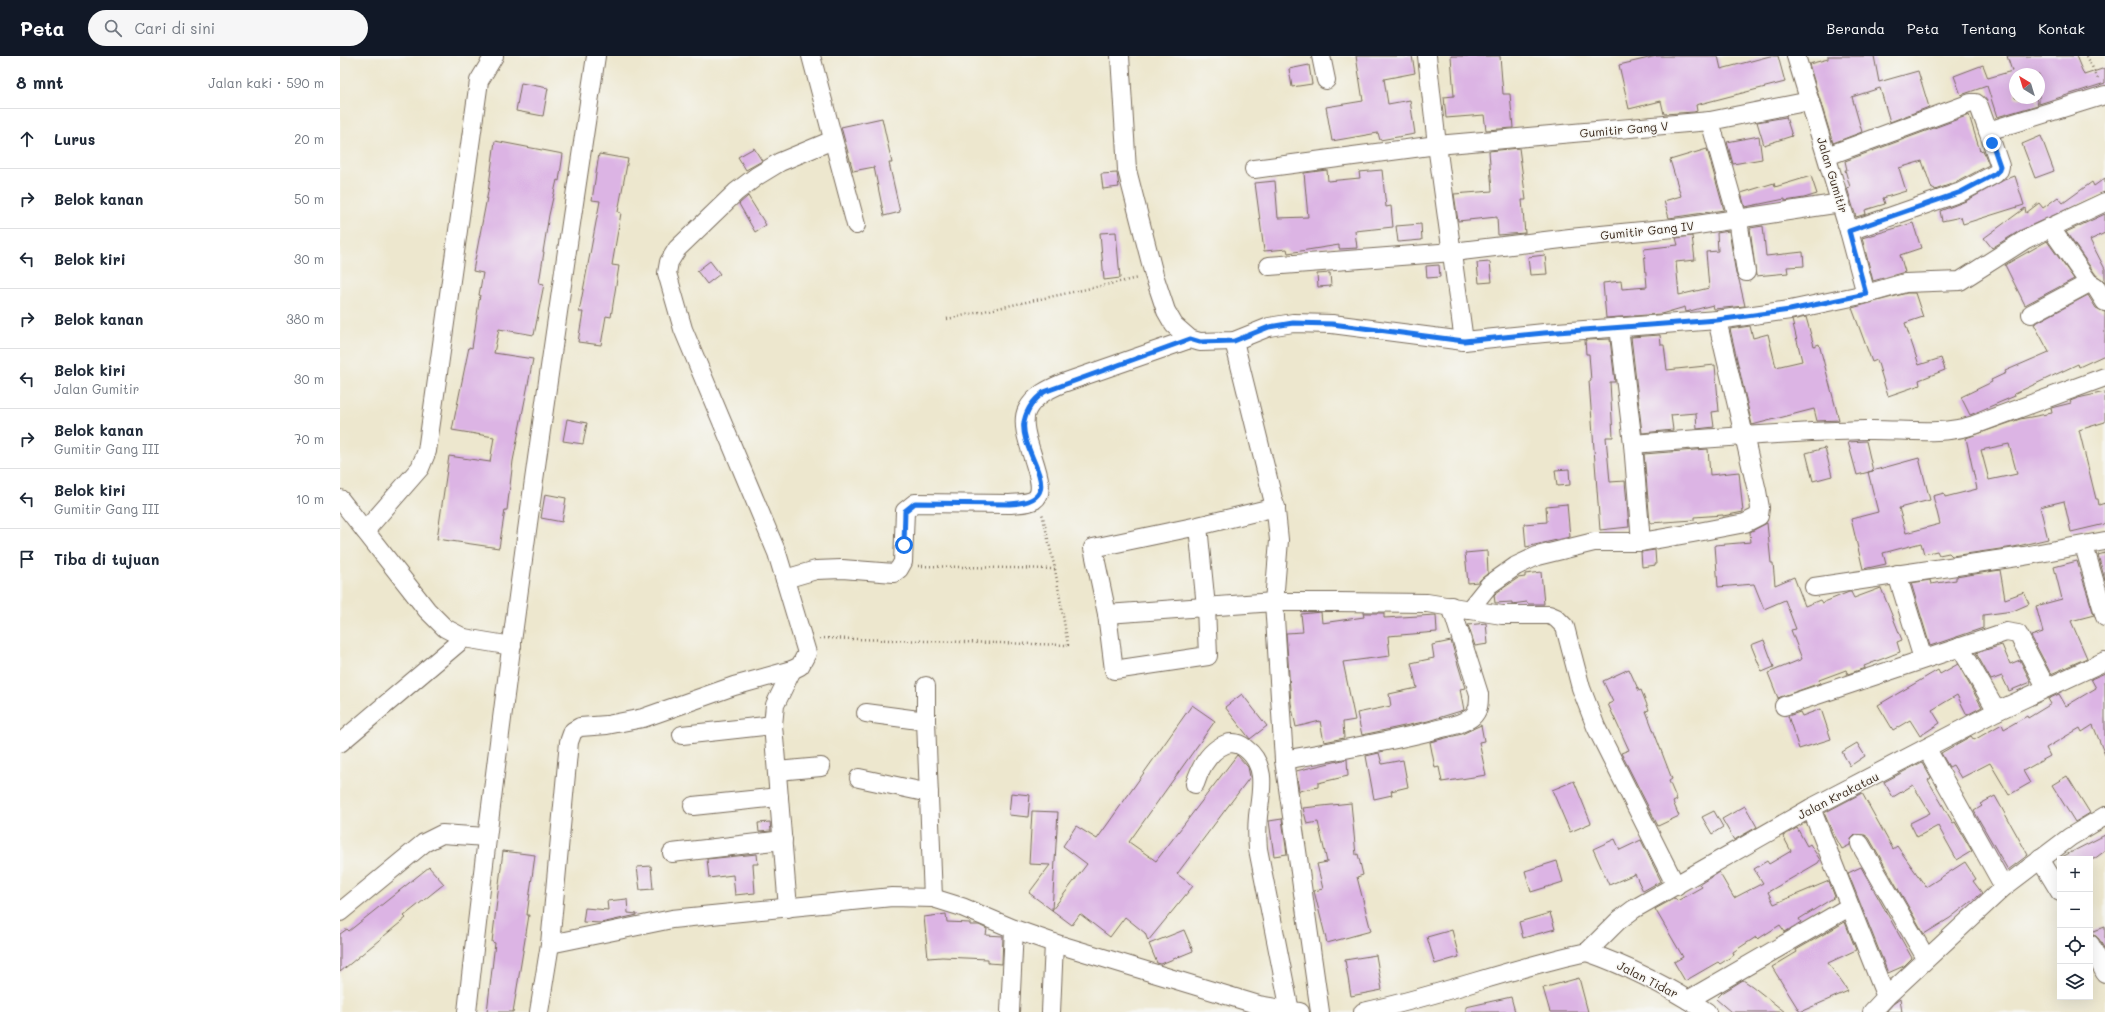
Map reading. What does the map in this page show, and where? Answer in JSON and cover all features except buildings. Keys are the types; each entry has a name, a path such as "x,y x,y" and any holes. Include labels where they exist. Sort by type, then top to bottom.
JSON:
{"street":[{"path":"365,531 420,468 427,451 479,81 494,56"},
{"path":"467,1012 486,837 557,318 596,56 588,56"},
{"path":"810,56 856,225"},
{"path":"1120,56 1127,170 1154,275 1170,319 1190,339 1200,342 1234,341 1269,327 1293,323 1332,324 1464,341 1717,320 1790,310 1866,294 1905,283 1960,281 2001,253 2050,227 2105,202"},
{"path":"1321,56 1326,80"},
{"path":"1427,56 1437,145 1453,252 1464,341"},
{"name":"Jalan Gumitir","path":"1796,56 1841,203 1866,294"},
{"path":"1988,131 2102,89"},
{"name":"Gumitir Gang V","path":"1254,169 1437,145 1710,121 1810,101"},
{"path":"1827,156 1974,102 1981,111 2000,166 1999,170 1995,174 1961,192 1849,231"},
{"path":"1710,121 1738,220 1746,272"},
{"path":"539,1012 550,944 569,742 573,731 580,727 607,725 643,718 734,686 792,670 800,666 807,653 804,638 777,553 684,329 667,273 669,262 677,249 736,192 780,162 833,140"},
{"name":"Gumitir Gang IV","path":"1269,266 1453,252 1738,220 1841,203"},
{"path":"2050,227 2089,283 2095,286 2105,302"},
{"path":"2031,314 2089,283"},
{"path":"1469,610 1490,585 1516,566 1537,556 1594,542 1641,542 1745,523 1759,516 1760,508 1717,320"},
{"path":"1619,327 1633,444 1641,542"},
{"path":"785,579 816,570 842,569 894,573 903,562 905,511 915,503 1024,503 1034,500 1041,492 1041,482 1028,444 1024,424 1027,411 1034,400 1044,392 1064,383 1190,339"},
{"path":"1234,341 1276,507 1279,540 1274,602 1284,760 1320,1012"},
{"path":"1633,444 1744,435 1961,428 2105,377"},
{"path":"340,498 427,610 445,628 464,638 512,646"},
{"path":"1198,526 1206,607 1208,656 1114,670 1107,614 1093,548 1198,526 1276,507"},
{"path":"1814,587 2084,546 2105,541"},
{"path":"2084,546 2105,617"},
{"path":"1896,574 1923,659"},
{"path":"1107,614 1274,602 1408,602 1451,606 1469,610 1518,616 1549,615 1562,622 1566,630 1581,688 1596,727 1676,886"},
{"path":"1284,760 1385,742 1448,726 1467,720 1473,715 1479,704 1479,694 1451,606"},
{"path":"1784,706 2006,632 2018,634 2046,687"},
{"path":"340,743 464,638"},
{"path":"1960,647 1997,711"},
{"name":"Jalan Krakatau","path":"1587,952 1618,921 1634,909 1760,836 1997,711 2105,661"},
{"path":"788,908 773,725 775,705 792,670"},
{"path":"926,686 933,898"},
{"path":"866,713 926,721"},
{"path":"682,735 773,725"},
{"path":"550,944 672,919 885,898 933,898 962,907 1014,929 1054,943 1259,1005 1295,1011 1258,849 1257,831 1262,787 1259,764 1250,752 1242,746 1233,742 1225,744 1216,749 1203,765 1195,784"},
{"path":"1927,749 2004,887"},
{"path":"777,771 821,767"},
{"path":"859,778 930,793"},
{"path":"693,806 779,797"},
{"path":"1811,808 1849,908 1886,997"},
{"path":"1872,1012 1926,958 2004,887 2080,830 2105,816"},
{"path":"340,912 430,840 442,834 486,837"},
{"path":"672,852 783,840"},
{"path":"1860,844 1926,958"},
{"path":"2040,859 2057,887"},
{"path":"1688,1000 1849,908"},
{"path":"1010,1012 1014,929"},
{"path":"1051,1012 1054,943"},
{"path":"2093,950 2105,973"},
{"path":"1363,1012 1433,995 1531,966 1587,952"},
{"name":"Jalan Tidar","path":"1587,952 1616,962 1688,1000 1707,1012"}],"path":[{"path":"2087,56 2102,89"},
{"path":"947,319 1070,291 1154,275"},
{"path":"804,638 1068,645 1056,569 1038,495"},
{"path":"902,565 1056,569"}],"route":[{"path":"904,545 905,511 915,503 1010,504 1024,503 1034,500 1041,492 1041,482 1028,444 1024,424 1027,411 1034,400 1044,392 1064,383 1190,339 1200,342 1234,341 1269,327 1293,323 1332,324 1380,329 1464,341 1544,333 1717,320 1790,310 1866,294 1849,231 1961,192 1975,186 1995,174 1999,170 2000,166 1992,143"}]}
